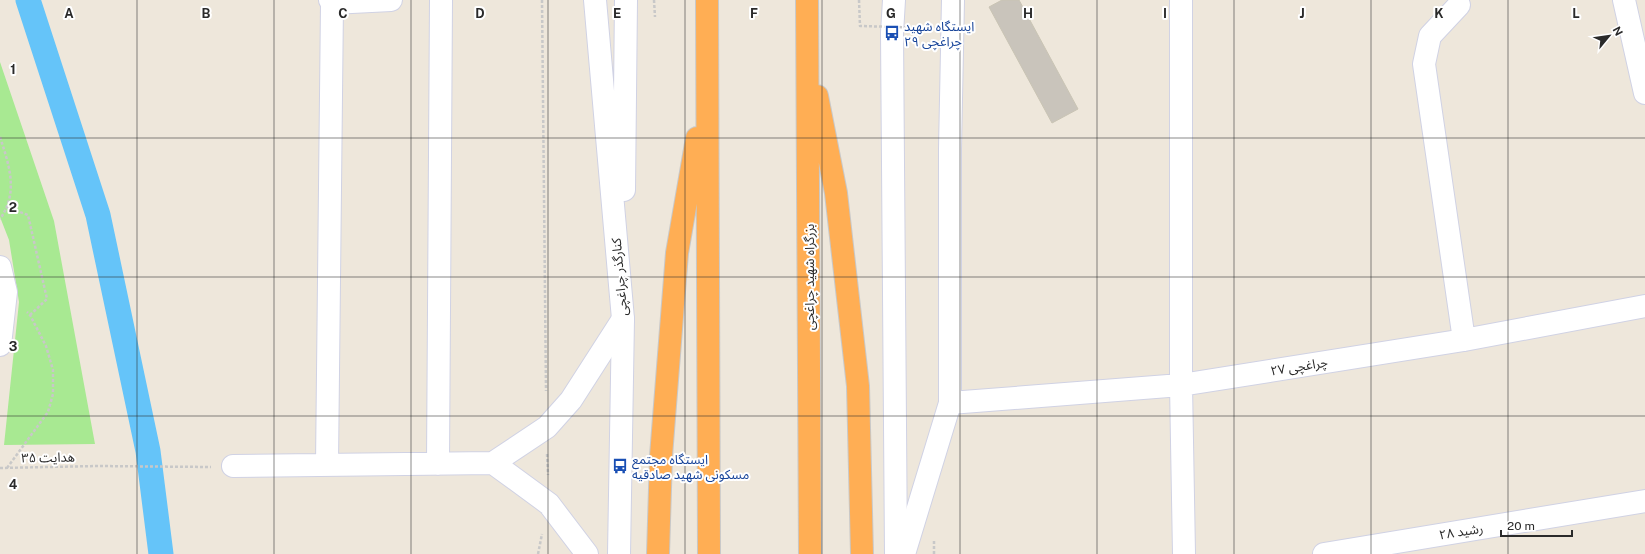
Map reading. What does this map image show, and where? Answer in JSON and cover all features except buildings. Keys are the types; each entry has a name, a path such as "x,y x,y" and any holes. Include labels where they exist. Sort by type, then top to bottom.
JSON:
{"highway":[{"path":"707,0 709,554"},
{"name":"بزرگراه شهید چراغچی","path":"807,0 810,554"},
{"path":"807,39 836,193 858,386 862,554"},
{"path":"658,554 661,456 677,253 707,79"}],"street":[{"path":"327,465 331,1 391,0"},
{"path":"438,464 441,0"},
{"name":"کنارگذر چراغچی","path":"595,0 623,319 619,554"},
{"path":"233,466 493,463 547,427 571,400 623,319 626,0"},
{"path":"904,554 950,403 950,149 953,0"},
{"path":"1180,0 1181,385 1184,554"},
{"path":"1624,0 1645,93"},
{"path":"893,1 896,554"},
{"path":"1460,5 1430,36 1424,64 1464,340"},
{"path":"0,267 6,292 0,345"},
{"name":"چراغچی ۲۷","path":"950,403 1181,385 1464,340 1645,306"},
{"path":"493,463 549,504 587,554"},
{"name":"رشید ۲۸","path":"1324,554 1645,501"}],"path":[{"path":"538,554 549,504 542,0"},
{"path":"654,0 655,18"},
{"path":"858,0 860,26 966,29"},
{"path":"0,136 11,173 10,196 0,219"},
{"path":"6,207 28,215 47,300 30,315"},
{"path":"6,292 30,315 46,346 53,370 53,394 48,412 7,468"},
{"name":"هدایت ۳۵","path":"0,468 233,466"}],"green space":[{"path":"0,62 54,221 95,444 4,445 19,302 9,240 0,217"}],"waterway":[{"path":"28,0 98,215 148,451 161,554"}],"place":[{"name":"ایستگاه شهید چراغچی ۲۹","path":"892,33"},
{"name":"ایستگاه مجتمع مسکونی شهید صادقیه","path":"620,466"}]}
